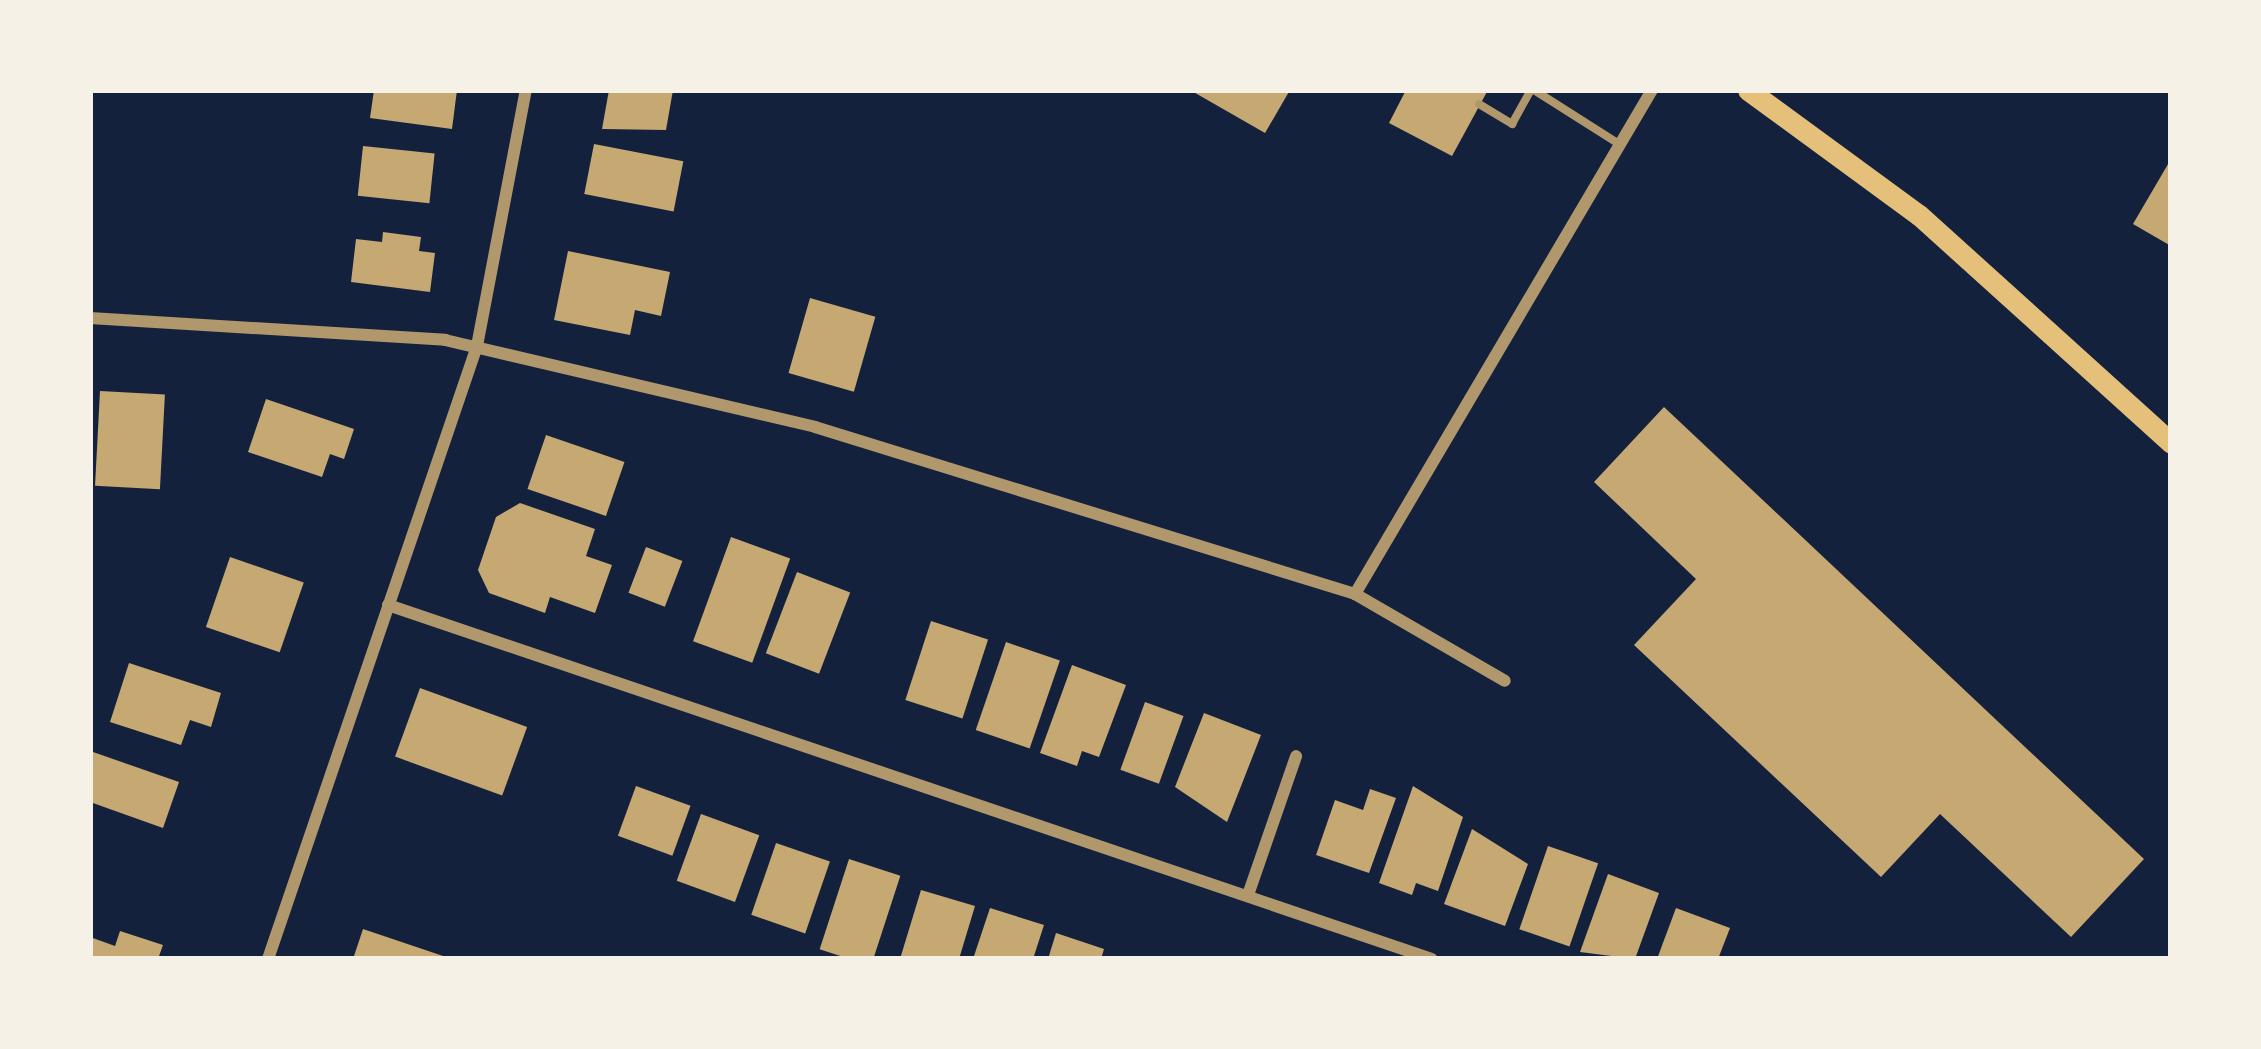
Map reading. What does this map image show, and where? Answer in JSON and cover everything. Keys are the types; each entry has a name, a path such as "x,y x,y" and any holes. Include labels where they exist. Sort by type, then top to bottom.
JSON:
{"main road":[{"path":"1748,90 1919,215 2171,443"}],"street":[{"path":"268,959 477,346 526,90"},
{"path":"1355,595 1652,90"},
{"path":"90,317 477,346 815,427 1355,595 1505,681"},
{"path":"388,605 1432,959"},
{"path":"1248,896 1296,756"}],"lane":[{"path":"1479,104 1512,124 1533,90 1620,145"}],"building":[{"path":"374,90 457,90 452,129 370,118"},
{"path":"609,90 673,90 666,130 602,129"},
{"path":"1190,90 1290,90 1265,133"},
{"path":"1406,90 1488,90 1452,156 1389,123"},
{"path":"594,144 683,161 674,211 584,194"},
{"path":"363,146 435,154 429,203 358,196"},
{"path":"2171,159 2171,246 2133,224"},
{"path":"383,232 421,237 419,251 435,253 430,292 351,282 356,239 382,242"},
{"path":"568,251 670,272 661,316 635,310 630,335 554,320"},
{"path":"810,298 875,317 854,392 789,373"},
{"path":"100,391 165,394 160,489 95,486"},
{"path":"266,399 354,429 344,459 330,454 322,477 248,452"},
{"path":"1664,407 2144,859 2071,937 1940,814 1881,877 1634,645 1696,579 1594,482"},
{"path":"546,435 624,462 606,516 527,489"},
{"path":"520,503 595,529 586,556 612,565 595,613 550,597 545,613 489,593 478,570 496,517"},
{"path":"731,537 790,559 752,663 693,641"},
{"path":"646,547 682,561 665,607 628,593"},
{"path":"230,557 304,582 280,652 206,627"},
{"path":"797,572 850,592 819,674 766,653"},
{"path":"931,621 988,640 962,718 905,700"},
{"path":"1006,642 1060,661 1030,748 976,730"},
{"path":"129,663 221,693 211,727 190,720 181,745 110,722"},
{"path":"1072,665 1126,685 1099,757 1082,751 1077,766 1040,753"},
{"path":"420,688 527,727 502,796 395,757"},
{"path":"1145,702 1184,716 1159,784 1120,770"},
{"path":"1204,713 1261,735 1227,822 1175,787"},
{"path":"93,752 179,782 163,828 90,802"},
{"path":"636,786 691,806 672,856 618,836"},
{"path":"1413,786 1463,817 1438,891 1416,883 1412,895 1379,883"},
{"path":"1370,789 1396,798 1369,873 1316,855 1335,800 1363,810"},
{"path":"701,814 759,835 735,902 677,881"},
{"path":"1472,829 1528,864 1505,926 1444,904"},
{"path":"776,843 830,862 805,933 751,915"},
{"path":"1548,846 1598,863 1569,946 1519,929"},
{"path":"849,859 900,876 873,959 849,959 820,949"},
{"path":"1608,874 1659,893 1635,959 1580,952"},
{"path":"921,890 975,906 959,959 900,959"},
{"path":"990,908 1044,925 1033,959 973,959"},
{"path":"1676,908 1730,928 1718,959 1657,959"},
{"path":"363,929 449,958 449,959 353,959"},
{"path":"120,931 163,945 158,959 90,959 90,937 115,946"},
{"path":"1056,933 1104,949 1101,959 1048,959"}]}
